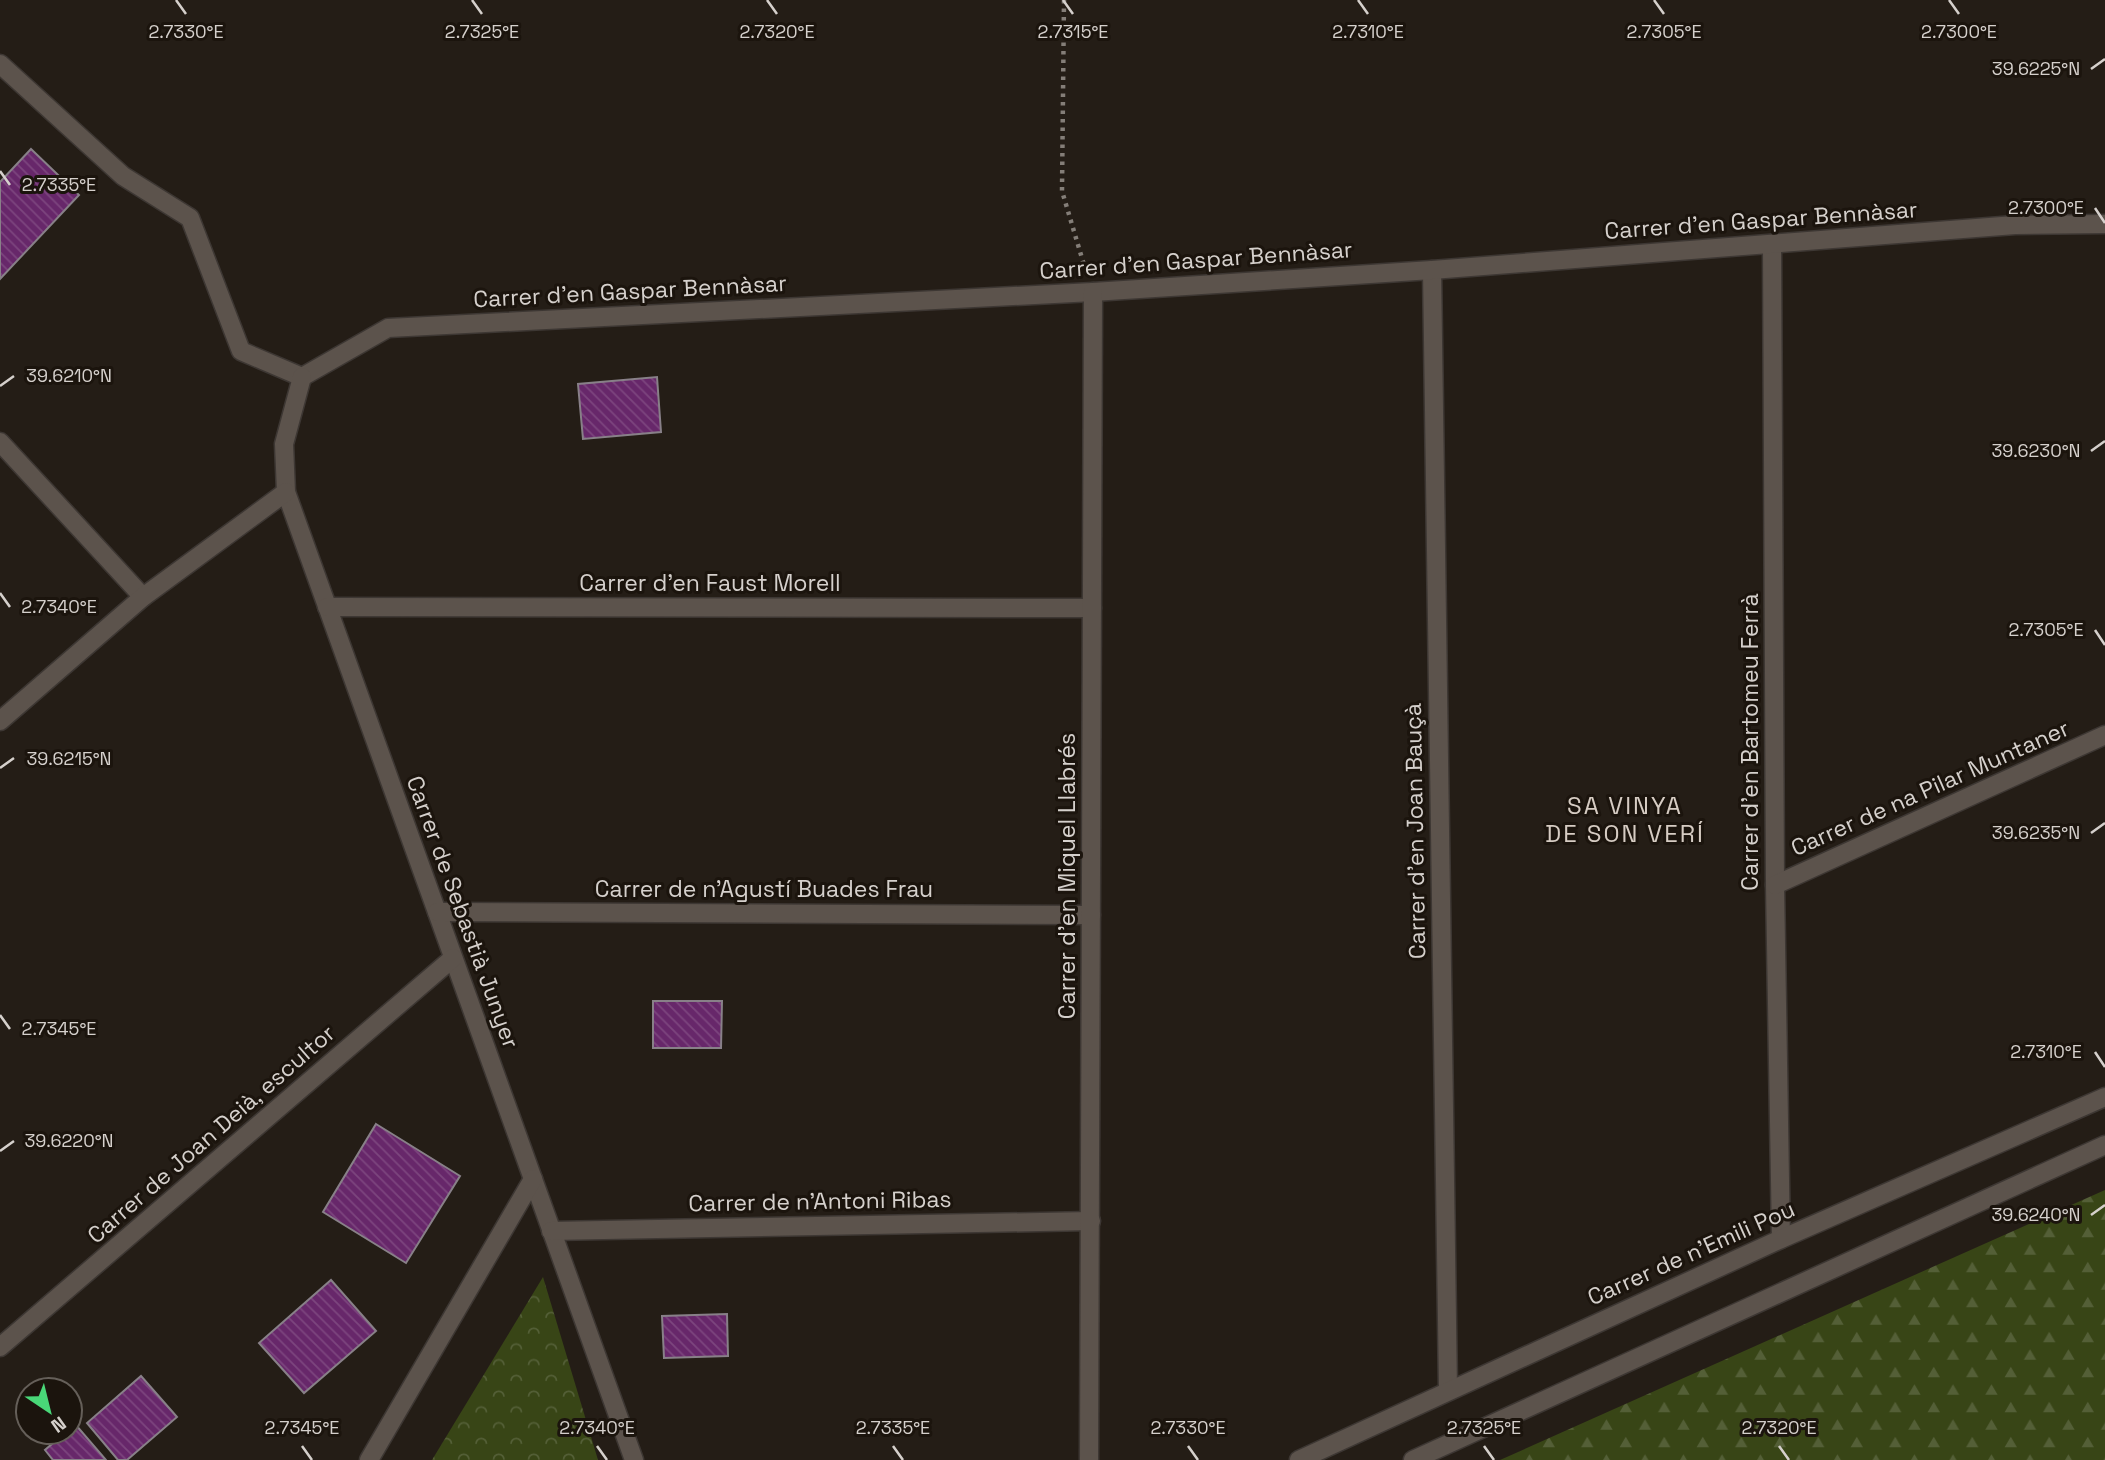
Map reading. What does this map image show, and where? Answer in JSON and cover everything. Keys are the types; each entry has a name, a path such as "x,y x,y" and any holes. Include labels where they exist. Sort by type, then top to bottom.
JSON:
{"street":[{"path":"0,64 123,176 190,218 241,351 302,377"},
{"name":"Carrer d'en Gaspar Bennàsar","path":"302,377 388,328 1093,292 1432,270 2015,225 2105,224"},
{"name":"Carrer d'en Bartomeu Ferrà","path":"1772,244 1775,885 1781,1239"},
{"name":"Carrer d'en Joan Bauçà","path":"1432,270 1448,1390"},
{"name":"Carrer d'en Miquel Llabrés","path":"1090,1460 1093,292"},
{"name":"Carrer de Sebastià Junyer","path":"302,377 284,444 286,492 634,1460"},
{"path":"0,442 143,597"},
{"path":"0,721 143,597 286,492"},
{"name":"Carrer d'en Faust Morell","path":"327,607 1092,608"},
{"name":"Carrer de na Pilar Muntaner","path":"1775,885 2105,736"},
{"name":"Carrer de n'Agustí Buades Frau","path":"437,912 1091,915"},
{"name":"Carrer de Joan Deià, escultor","path":"0,1347 453,958"},
{"name":"Carrer de n'Emili Pou","path":"1299,1460 1781,1239 2105,1097"},
{"path":"1413,1460 2105,1145"},
{"path":"369,1460 533,1179"},
{"name":"Carrer de n'Antoni Ribas","path":"551,1231 1091,1221"}],"path":[{"path":"1064,0 1062,191 1093,292"}],"green space":[{"path":"2105,1190 2105,1460 1500,1460"},
{"path":"543,1277 598,1460 432,1460"}],"building":[{"path":"31,149 79,195 0,279 0,182"},
{"path":"657,377 661,432 583,439 578,384"},
{"path":"653,1001 722,1001 721,1048 653,1048"},
{"path":"376,1124 460,1176 406,1263 323,1212"},
{"path":"331,1280 376,1331 304,1393 259,1343"},
{"path":"727,1314 728,1356 664,1358 662,1316"},
{"path":"141,1376 177,1417 127,1460 118,1460 87,1423"},
{"path":"84,1434 106,1460 53,1460 45,1450 50,1446 84,1446"}],"district":[{"name":"SA VINYA DE SON VERÍ","path":"1625,819"}]}
